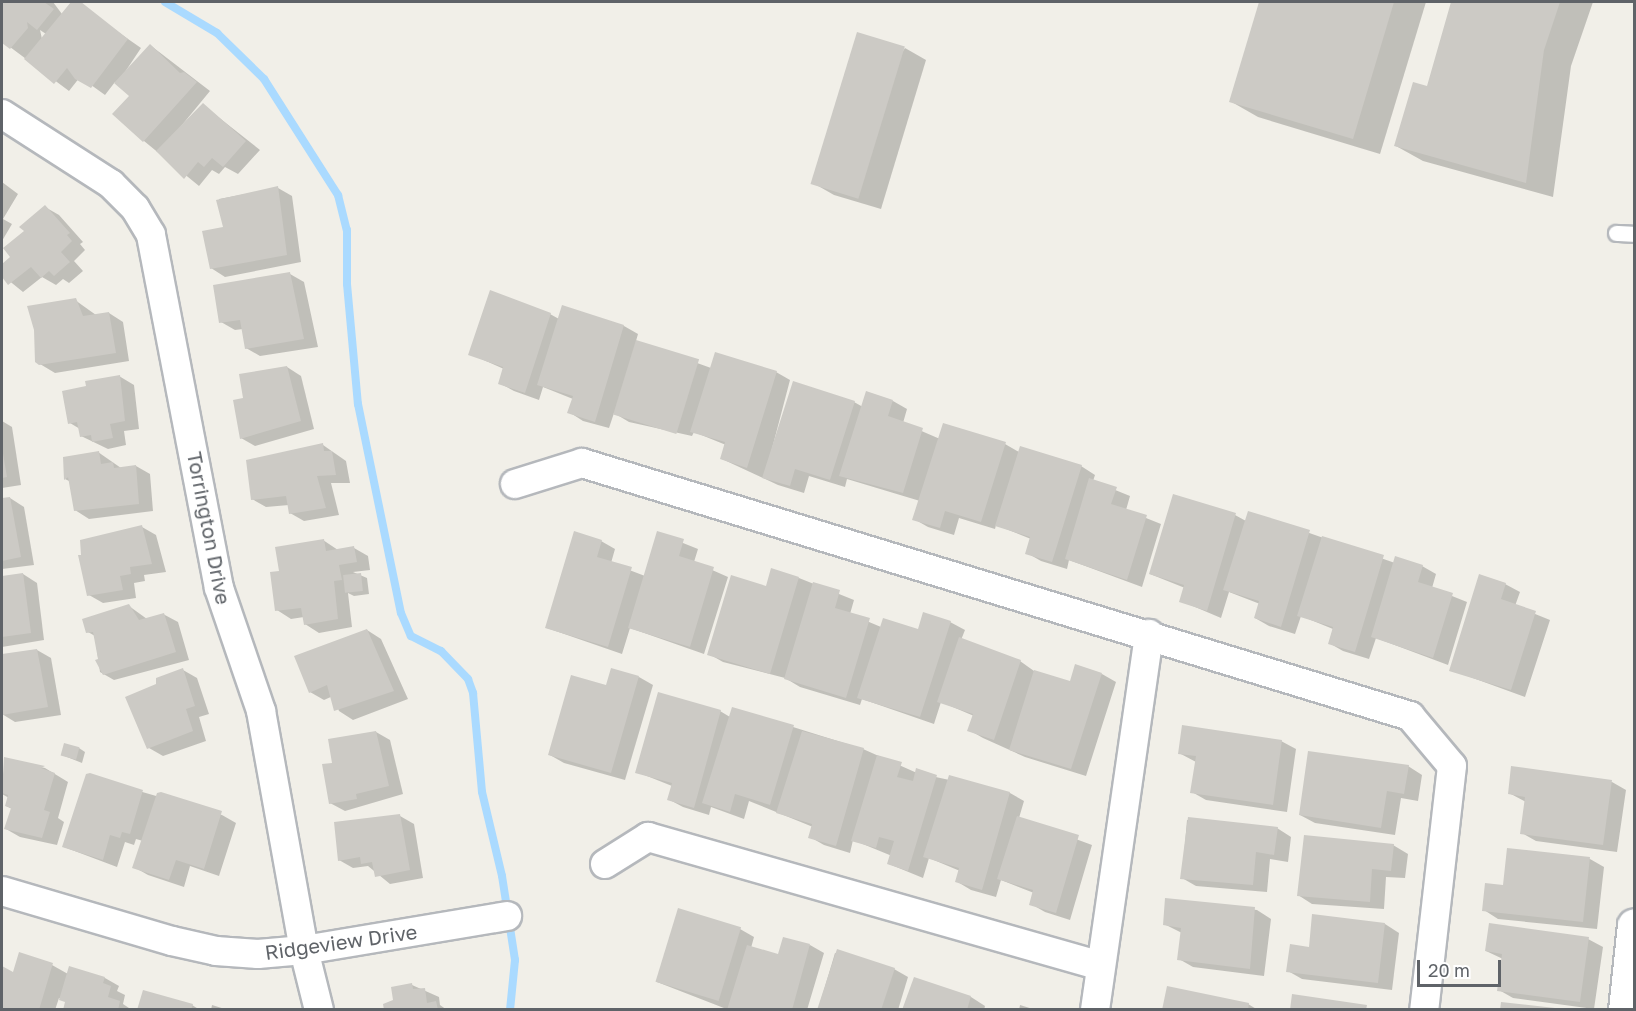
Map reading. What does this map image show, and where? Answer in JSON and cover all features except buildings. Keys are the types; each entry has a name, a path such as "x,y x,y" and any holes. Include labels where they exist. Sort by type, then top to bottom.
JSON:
{"street":[{"name":"Torrington Drive","path":"2,114 111,184 135,208 151,235 219,588 261,711 273,765 304,950 319,1010"},
{"path":"515,484 582,463 1149,634 1410,716 1452,766 1424,1010"},
{"path":"1095,1010 1149,634"},
{"path":"605,864 648,837 1100,966"},
{"name":"Ridgeview Drive","path":"2,891 216,951 258,954 304,950 507,916"},
{"path":"1625,1010 1635,925"}],"lane":[{"path":"1616,233 1635,234"}],"waterway":[{"path":"165,2 217,33 264,79 338,195 347,230 347,284 358,404 401,613 411,636 441,651 468,679 473,693 482,792 502,876 515,960 510,1010"}]}
